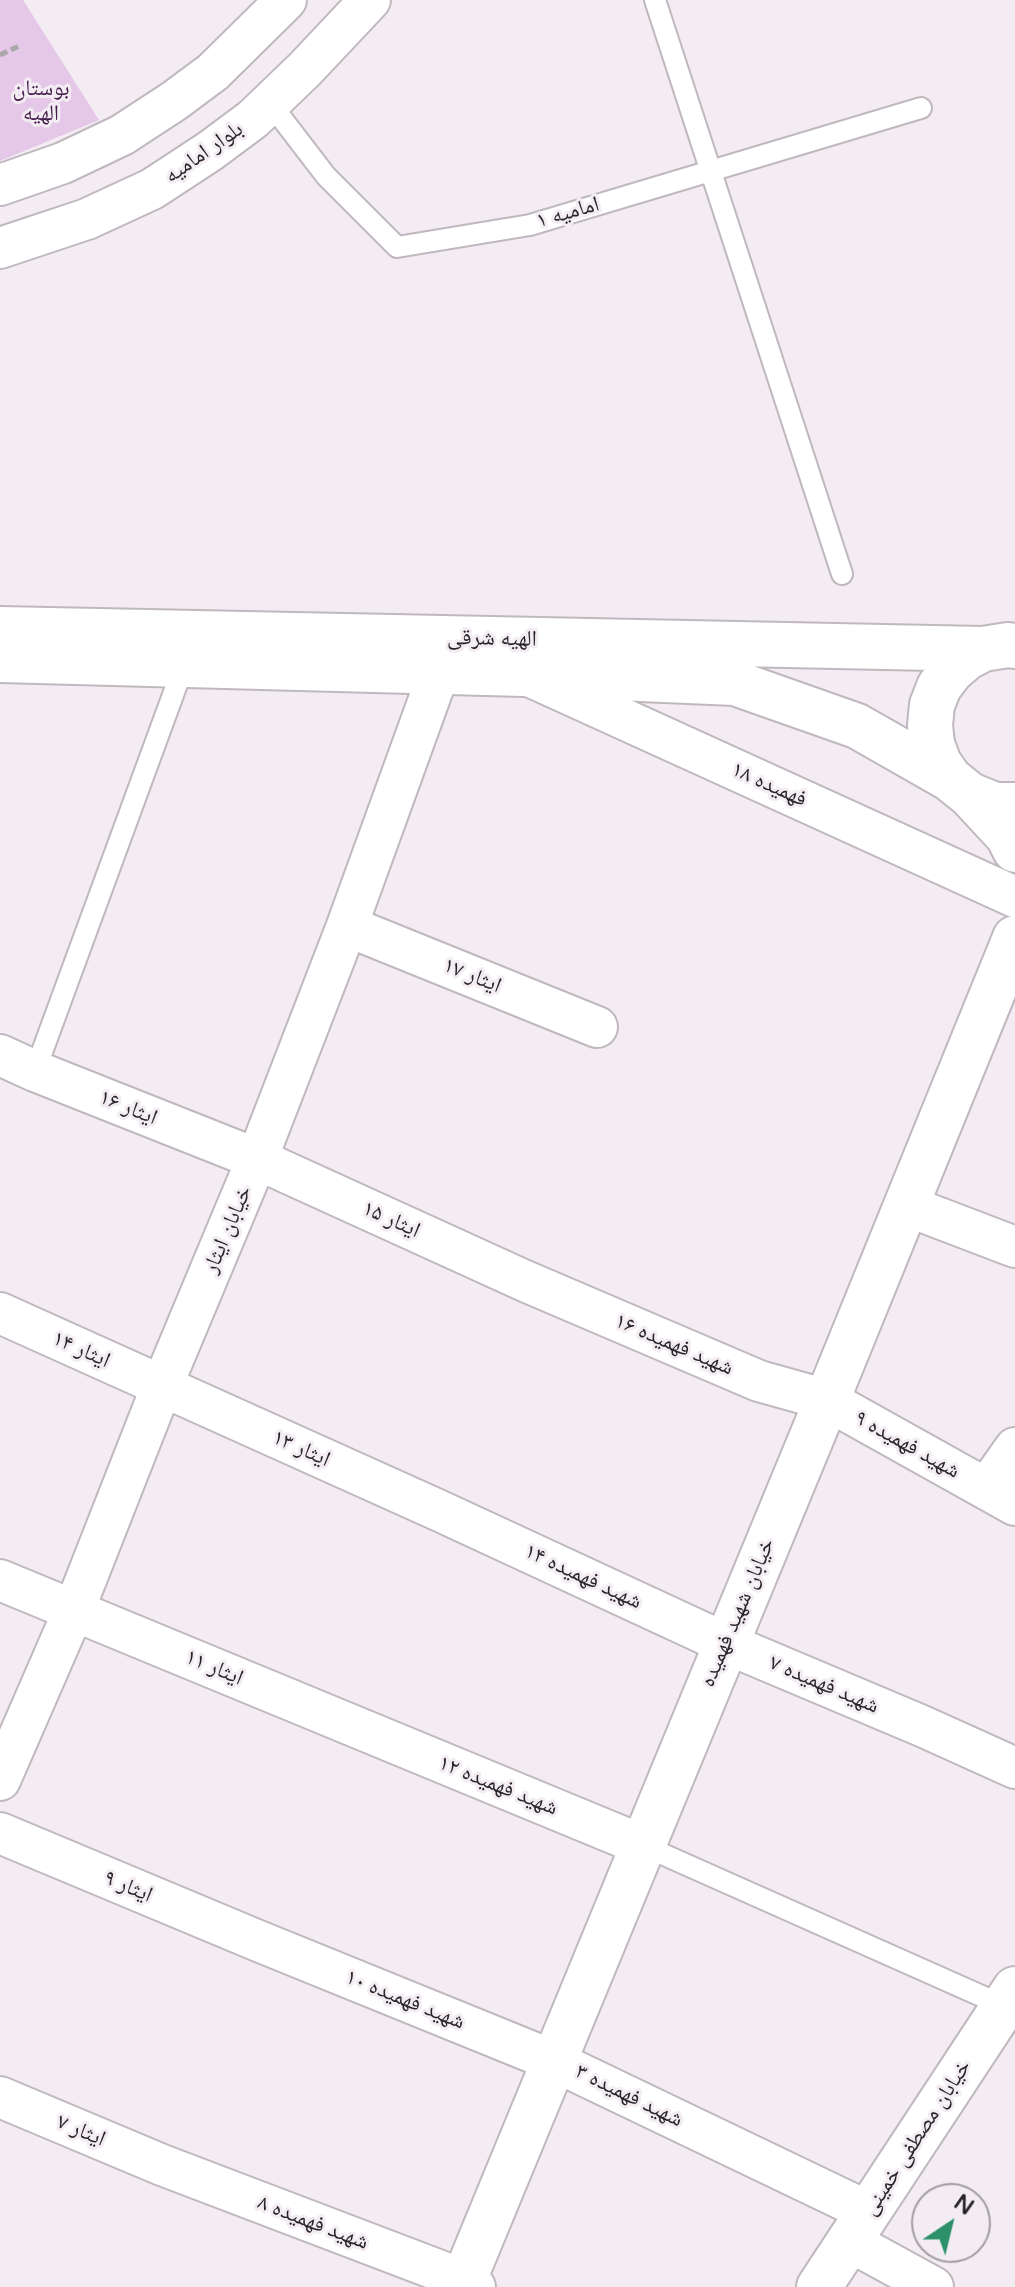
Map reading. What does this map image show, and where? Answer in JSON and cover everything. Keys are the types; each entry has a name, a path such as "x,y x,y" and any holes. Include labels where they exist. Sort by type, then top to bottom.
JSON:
{"street":[{"path":"0,185 63,163 122,135 213,72 286,0"},
{"name":"بلوار امامیه","path":"0,248 87,219 152,189 210,151 270,103 370,0"},
{"name":"الهیه شرقی","path":"0,629 999,648"},
{"path":"999,648 966,658 951,671 939,687 932,705 930,725 932,744 939,763 1008,836 1015,850"},
{"name":"الهیه شرقی","path":"0,660 735,683 857,726 960,787"},
{"name":"خیابان ایثار","path":"0,1780 74,1610 162,1386 257,1159 347,926 439,672"},
{"name":"فهمیده ۱۸","path":"523,674 1015,897"},
{"path":"960,787 995,805 1015,805"},
{"name":"ایثار ۱۷","path":"347,926 597,1027"},
{"name":"خیابان شهید فهمیده","path":"467,2285 554,2061 905,1205 1007,996 1015,938"},
{"name":"ایثار ۱۶","path":"17,1063 257,1159"},
{"name":"ایثار ۱۵","path":"257,1159 525,1281"},
{"path":"905,1205 1015,1247"},
{"name":"شهید فهمیده ۱۶","path":"525,1281 759,1381 827,1400"},
{"name":"ایثار ۱۴","path":"0,1313 162,1386"},
{"name":"ایثار ۱۳","path":"162,1386 440,1511"},
{"name":"شهید فهمیده ۹","path":"827,1400 1000,1497"},
{"path":"1000,1497 1015,1448"},
{"name":"شهید فهمیده ۱۴","path":"440,1511 725,1643"},
{"name":"ایثار ۱۱","path":"0,1580 355,1726"},
{"name":"شهید فهمیده ۷","path":"725,1643 1015,1768"},
{"name":"شهید فهمیده ۱۲","path":"355,1726 642,1845"},
{"name":"ایثار ۹","path":"0,1833 256,1940"},
{"name":"شهید فهمیده ۱۰","path":"256,1940 554,2061"},
{"name":"خیابان مصطفی خمینی","path":"819,2287 1010,1997"},
{"name":"شهید فهمیده ۳","path":"554,2061 703,2132 859,2226 933,2287"},
{"name":"ایثار ۷","path":"0,2097 162,2165"},
{"name":"شهید فهمیده ۸","path":"162,2165 467,2285"}],"lane":[{"path":"655,0 842,574"},
{"name":"امامیه ۱","path":"270,103 326,176 397,247 530,225 921,108"},
{"path":"17,1063 184,665"},
{"path":"642,1845 812,1920 1010,1997"}],"path":[{"path":"0,55 19,46"}],"green space":[{"name":"بوستان الهیه","path":"0,0 23,0 99,120 0,161"}]}
